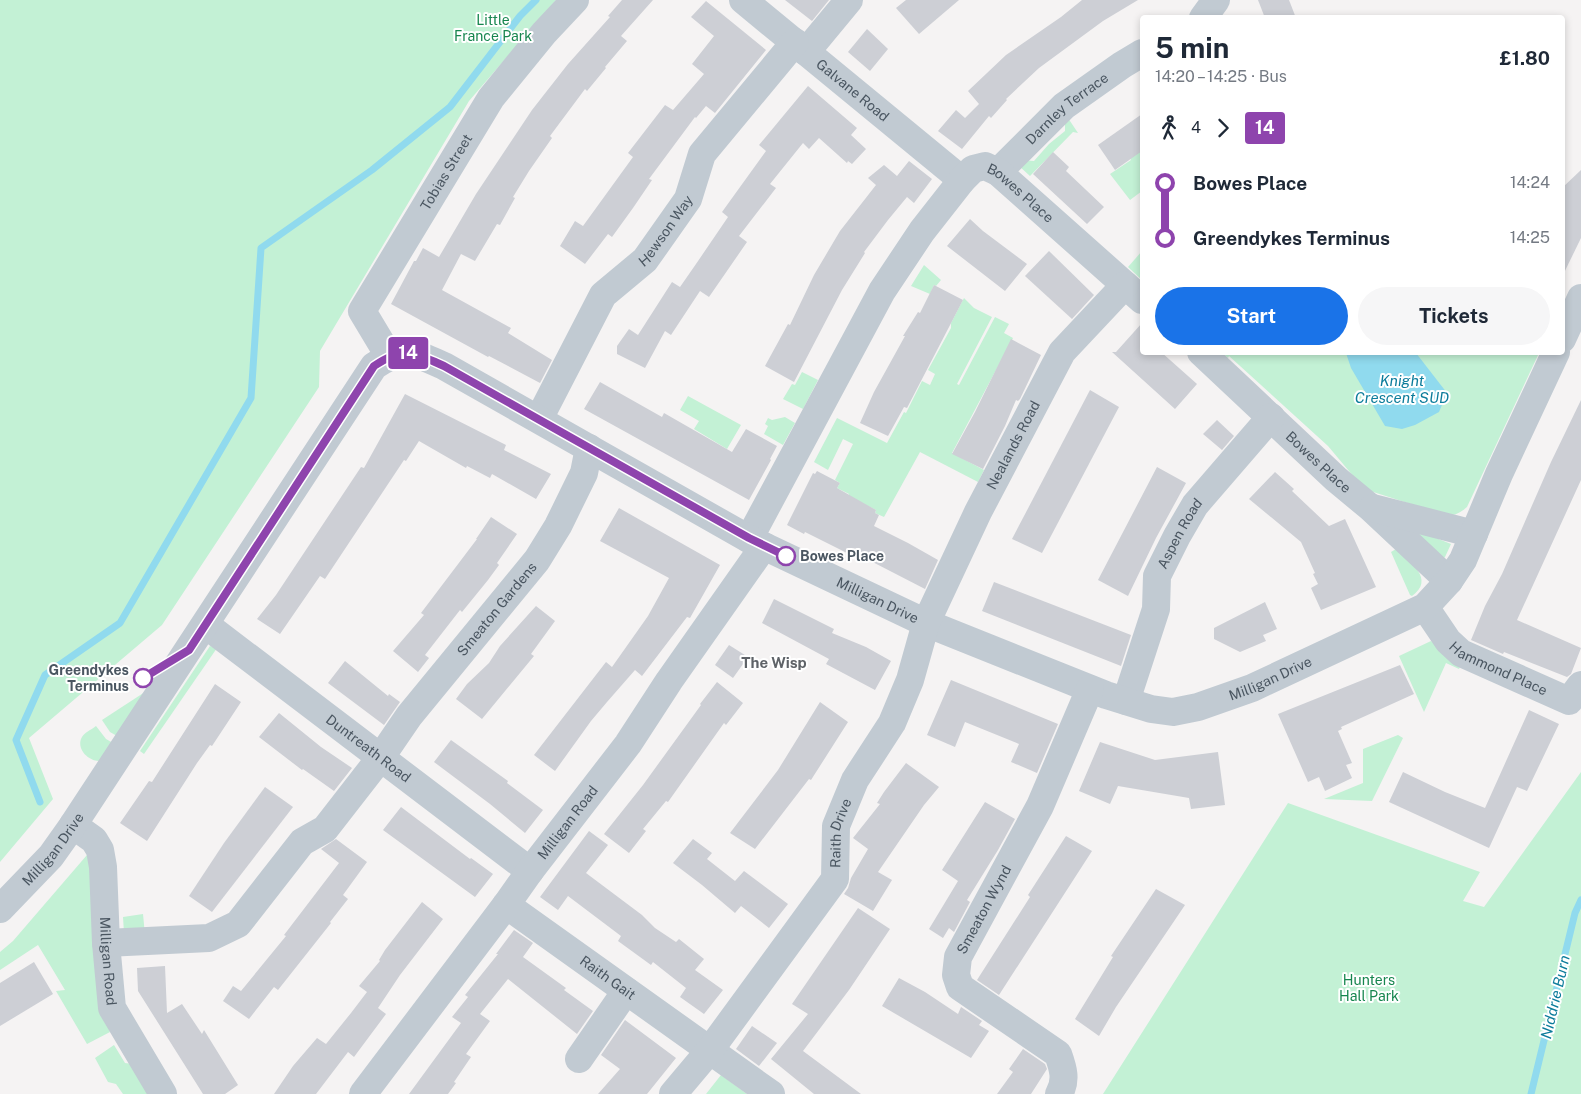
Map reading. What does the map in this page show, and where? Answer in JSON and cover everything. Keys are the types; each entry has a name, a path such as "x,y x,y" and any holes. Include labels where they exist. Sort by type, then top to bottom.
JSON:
{"street":[{"name":"Tobias Street","path":"389,356 362,310 490,98 544,33 575,0"},
{"name":"Galvane Road","path":"744,0 962,180"},
{"name":"Hewson Way","path":"539,419 603,295 645,260 688,199 702,154 801,47 849,0"},
{"path":"1205,15 1216,0"},
{"name":"Darnley Terrace","path":"998,172 1064,106 1140,54"},
{"name":"Bowes Place","path":"757,542 882,291 922,231 962,180 973,169 985,166 998,172 1134,292"},
{"name":"Nealands Road","path":"926,623 978,512 1062,352 1134,292"},
{"name":"Milligan Drive","path":"1567,340 1574,299"},
{"name":"Milligan Drive","path":"389,356 401,352 415,353 444,366 757,542 926,623 1126,702 1151,709 1173,712 1198,707 1252,688 1425,607 1449,581 1463,560 1499,474 1559,355"},
{"name":"Bowes Place","path":"1205,355 1336,479 1371,508 1449,581"},
{"path":"206,624 363,382 374,366 389,356"},
{"name":"Aspen Road","path":"1126,702 1156,610 1156,576 1195,505 1271,417"},
{"name":"Smeaton Gardens","path":"106,943 209,938 238,924 302,842 325,829 381,757 409,716 537,560 558,526 584,473 589,448"},
{"name":"Bowes Place","path":"1371,508 1474,534"},
{"name":"Milligan Road","path":"364,1094 530,871 628,744 757,542"},
{"name":"Hammond Place","path":"1425,607 1448,641 1462,653 1569,701 1581,685"},
{"name":"Raith Drive","path":"673,1094 710,1050 835,879 836,826 855,780 892,723 910,680 926,623"},
{"name":"Milligan Drive","path":"0,909 51,856 74,825 206,624"},
{"name":"Duntreath Road","path":"206,624 530,871"},
{"name":"Smeaton Wynd","path":"1059,1094 1062,1090 1064,1071 1058,1054 960,987 956,975 958,957 1040,806 1090,689"},
{"name":"Milligan Road","path":"74,825 94,840 100,850 103,867 106,943 112,1008 163,1094"},
{"name":"Raith Gait","path":"506,905 772,1094"},
{"path":"580,1058 626,991"}],"green space":[{"name":"Little France Park","path":"0,0 556,0 469,101 320,351 319,387 162,625 29,738 53,799 0,862"},
{"path":"1068,118 1078,133 1073,132 1030,176 1018,165 1021,160 1034,161 1049,144 1065,131 1065,120"},
{"path":"1140,148 1140,192 1130,200 1110,174 1131,160 1129,156"},
{"path":"1140,253 1140,278 1128,267"},
{"path":"924,265 941,280 936,286 934,285 930,294 911,286"},
{"path":"964,298 974,308 992,317 957,384 959,385 995,317 1009,324 1004,333 1013,338 952,453 984,470 978,482 920,452 884,517 875,513 876,510 866,505 847,500 849,494 837,488 840,483 835,480 853,444 843,439 828,470 814,462 837,418 887,443 904,412 906,413 922,381 930,385 935,374 928,370 951,328 951,323"},
{"path":"1224,355 1538,355 1467,507 1452,515 1445,515 1364,489 1328,446 1229,356 1228,358"},
{"path":"802,372 818,380 803,409 783,399 792,384 795,385"},
{"path":"688,396 741,425 727,449 694,429 699,421 680,410"},
{"path":"785,417 795,423 783,445 764,434 768,426 765,424 768,418 772,420"},
{"path":"1416,530 1451,544 1442,560 1412,534"},
{"path":"1396,549 1413,565 1421,577 1419,590 1412,596 1391,552"},
{"path":"1431,641 1461,665 1459,669 1446,663 1424,712 1399,656"},
{"path":"210,646 217,648 144,754 140,751"},
{"path":"148,690 117,736 110,732 102,720"},
{"path":"96,726 106,739 113,743 99,761 88,757 82,751 80,743 83,735"},
{"path":"1398,735 1403,738 1372,801 1324,799 1363,783 1363,749"},
{"name":"Hunters Hall Park","path":"1581,772 1581,1094 1103,1094 1288,803 1480,872 1463,901 1484,907"},
{"path":"87,855 93,864 106,1022 110,1032 87,1044 56,991 65,990 38,945 0,970 0,952 13,941"},
{"path":"143,914 145,935 124,933 123,917"},
{"path":"114,1045 125,1063 140,1065 157,1094 123,1094 116,1084 108,1082 95,1058"},
{"path":"721,1075 747,1094 706,1094"}],"water":[{"name":"Knight Crescent SUD","path":"1347,355 1418,355 1447,393 1439,412 1415,425 1402,429 1385,426 1351,368"}],"building":[{"path":"622,0 653,0 621,36 627,41 587,91 585,89 550,136 552,138 513,197 515,198 500,225 497,224 475,261 461,254 442,290 511,328 508,333 552,360 540,383 391,304 423,248 439,257 476,194 532,110"},
{"path":"785,0 829,0 812,21"},
{"path":"906,0 959,0 919,34 896,8"},
{"path":"1082,0 1138,0 1103,21 1039,68 1006,99 991,118 989,116 962,149 938,131 956,110 965,118 979,104 968,91 1006,55"},
{"path":"1258,0 1289,0 1295,15 1264,15"},
{"path":"706,1 766,50 715,113 706,106 695,117 649,179 652,180 612,237 608,234 585,264 560,246 575,221 583,226 633,157 628,153 665,105 673,110 704,74 692,64 714,36 691,17"},
{"path":"867,29 888,49 870,71 848,52"},
{"path":"808,86 857,128 851,135 866,149 852,164 848,161 847,163 819,138 809,149 803,143 770,184 776,188 739,236 747,242 709,297 700,291 671,335 665,331 645,368 617,354 617,346 629,329 638,335 672,282 680,287 728,217 722,212 766,151 759,145"},
{"path":"1140,115 1140,152 1115,170 1098,145"},
{"path":"1053,152 1069,167 1066,171 1104,207 1087,224 1033,174"},
{"path":"909,161 932,179 914,203 907,197 864,252 794,382 765,366 788,324 790,325 814,275 840,231 876,185 868,178 884,165 897,176"},
{"path":"1581,170 1581,238 1565,271 1565,185"},
{"path":"970,219 1027,264 1005,291 947,246"},
{"path":"1049,251 1094,295 1072,319 1025,276"},
{"path":"934,285 963,300 907,408 904,407 888,436 860,423 874,392 905,336 903,336 918,312 920,313"},
{"path":"1140,325 1140,355 1164,355 1197,384 1175,409 1112,352 1116,352"},
{"path":"1011,339 1041,355 1020,399 1016,400 983,469 952,454"},
{"path":"600,382 662,417 664,413 732,452 746,429 777,446 749,500 584,409"},
{"path":"1090,390 1119,407 1042,553 1012,539"},
{"path":"405,394 506,445 504,450 551,474 536,499 492,474 490,478 467,466 466,468 419,441 406,461 404,460 325,579 320,576 280,634 257,619 276,595 361,467 364,468"},
{"path":"1581,400 1581,480 1517,620 1581,648 1571,674 1567,677 1504,652 1503,654 1471,640"},
{"path":"1217,420 1234,436 1222,450 1203,434"},
{"path":"1157,467 1186,483 1156,538 1128,596 1098,580"},
{"path":"817,471 840,483 837,488 876,510 875,513 879,515 874,526 938,560 925,589 859,555 857,558 787,525 813,473 815,474"},
{"path":"1275,472 1329,526 1345,519 1376,587 1321,610 1311,588 1318,584 1313,574 1315,573 1301,542 1249,499"},
{"path":"619,508 720,565 690,618 687,617 642,676 635,670 591,721 555,771 534,755 606,662 612,667 648,616 669,578 600,541"},
{"path":"491,517 517,534 488,580 462,612 460,610 425,655 429,658 418,672 393,651 424,615 421,613 477,539"},
{"path":"994,582 1131,635 1121,666 982,611"},
{"path":"774,599 834,629 832,633 866,647 891,661 875,690 826,664 829,659 762,623"},
{"path":"1265,602 1277,629 1263,635 1266,641 1240,652 1214,639 1214,628"},
{"path":"536,606 555,621 531,654 534,656 482,719 456,699 467,684 489,663 500,646"},
{"path":"729,645 748,657 733,678 715,665"},
{"path":"345,661 388,696 389,694 400,702 384,725 328,683"},
{"path":"1400,665 1414,694 1341,727 1342,729 1338,731 1352,763 1346,765 1352,778 1325,791 1319,777 1308,782 1278,714"},
{"path":"951,680 1058,724 1037,773 1011,762 1019,744 965,722 955,747 927,735"},
{"path":"717,682 743,703 726,725 724,723 668,802 666,801 643,829 646,831 629,853 604,834 643,785"},
{"path":"215,684 241,702 212,746 210,745 197,763 147,841 120,823 149,781 152,782"},
{"path":"820,702 848,722 811,780 809,779 755,849 730,833 778,770"},
{"path":"1529,710 1559,724 1527,791 1517,787 1489,848 1389,802 1403,772 1485,808"},
{"path":"279,713 321,747 352,768 334,791 302,770 259,737"},
{"path":"451,740 508,781 507,783 543,810 525,833 434,762"},
{"path":"1100,742 1155,760 1218,752 1225,805 1191,809 1189,798 1118,786 1110,804 1079,791"},
{"path":"906,763 939,787 924,805 878,872 892,880 873,911 844,894 868,849 853,838 880,804 877,803"},
{"path":"265,787 293,807 212,912 189,896 224,843"},
{"path":"985,802 1015,819 967,900 970,902 954,932 949,928 943,938 929,929 958,881 942,870"},
{"path":"401,807 493,874 475,897 383,830"},
{"path":"589,831 608,845 586,873 642,915 655,928 676,942 679,939 704,959 695,970 723,990 704,1014 680,997 686,988 653,962 651,965 618,941 621,936 568,896 558,910 540,897"},
{"path":"1066,836 1092,851 999,995 977,980"},
{"path":"336,839 367,862 343,895 348,899 331,923 278,990 274,987 249,1019 223,1001 233,986 241,991 286,936 284,935 339,863 321,849"},
{"path":"693,839 712,853 707,859 735,881 744,871 788,904 769,928 741,906 735,913 673,863"},
{"path":"1156,889 1185,905 1116,1007 1099,1036 1075,1019 1113,957 1111,956"},
{"path":"422,902 443,919 400,975 378,1008 386,1014 354,1057 348,1052 316,1094 274,1094 293,1066 317,1038 326,1044 351,1013 367,992 359,986 380,961 385,950"},
{"path":"858,908 890,929 849,990 803,1051 861,1094 814,1094 771,1059 808,1014 792,1004"},
{"path":"514,930 533,943 523,957 566,988 564,990 593,1011 577,1034 508,979 480,1014 490,1021 466,1054 471,1057 448,1094 409,1094 461,1023 452,1017 468,997 465,995 498,954 496,954"},
{"path":"34,962 53,994 0,1026 0,983"},
{"path":"165,966 167,1013 182,1004 202,1034 204,1030 238,1085 225,1094 203,1094 138,991 137,968"},
{"path":"899,978 925,992 958,1014 961,1007 982,1021 979,1025 989,1031 971,1058 882,1006"},
{"path":"625,1020 676,1058 647,1094 598,1094 620,1069 601,1055"},
{"path":"752,1026 777,1043 759,1066 736,1049"},
{"path":"1023,1049 1045,1064 1047,1069 1031,1094 997,1094 1013,1072 1009,1069"}],"waterway":[{"path":"40,802 16,740 45,675 120,623 251,398 261,248 372,170 450,107 520,16 536,0"},
{"name":"Niddrie Burn","path":"1531,1094 1575,913 1581,900"}],"bus line":[{"name":"14","path":"143,678 189,650 374,366 389,356 401,352 415,353 444,366 749,538 786,556"}],"place":[{"name":"Bowes Place","path":"786,556"},
{"name":"Greendykes Terminus","path":"143,678"}],"district":[{"name":"The Wisp","path":"774,662"}]}
